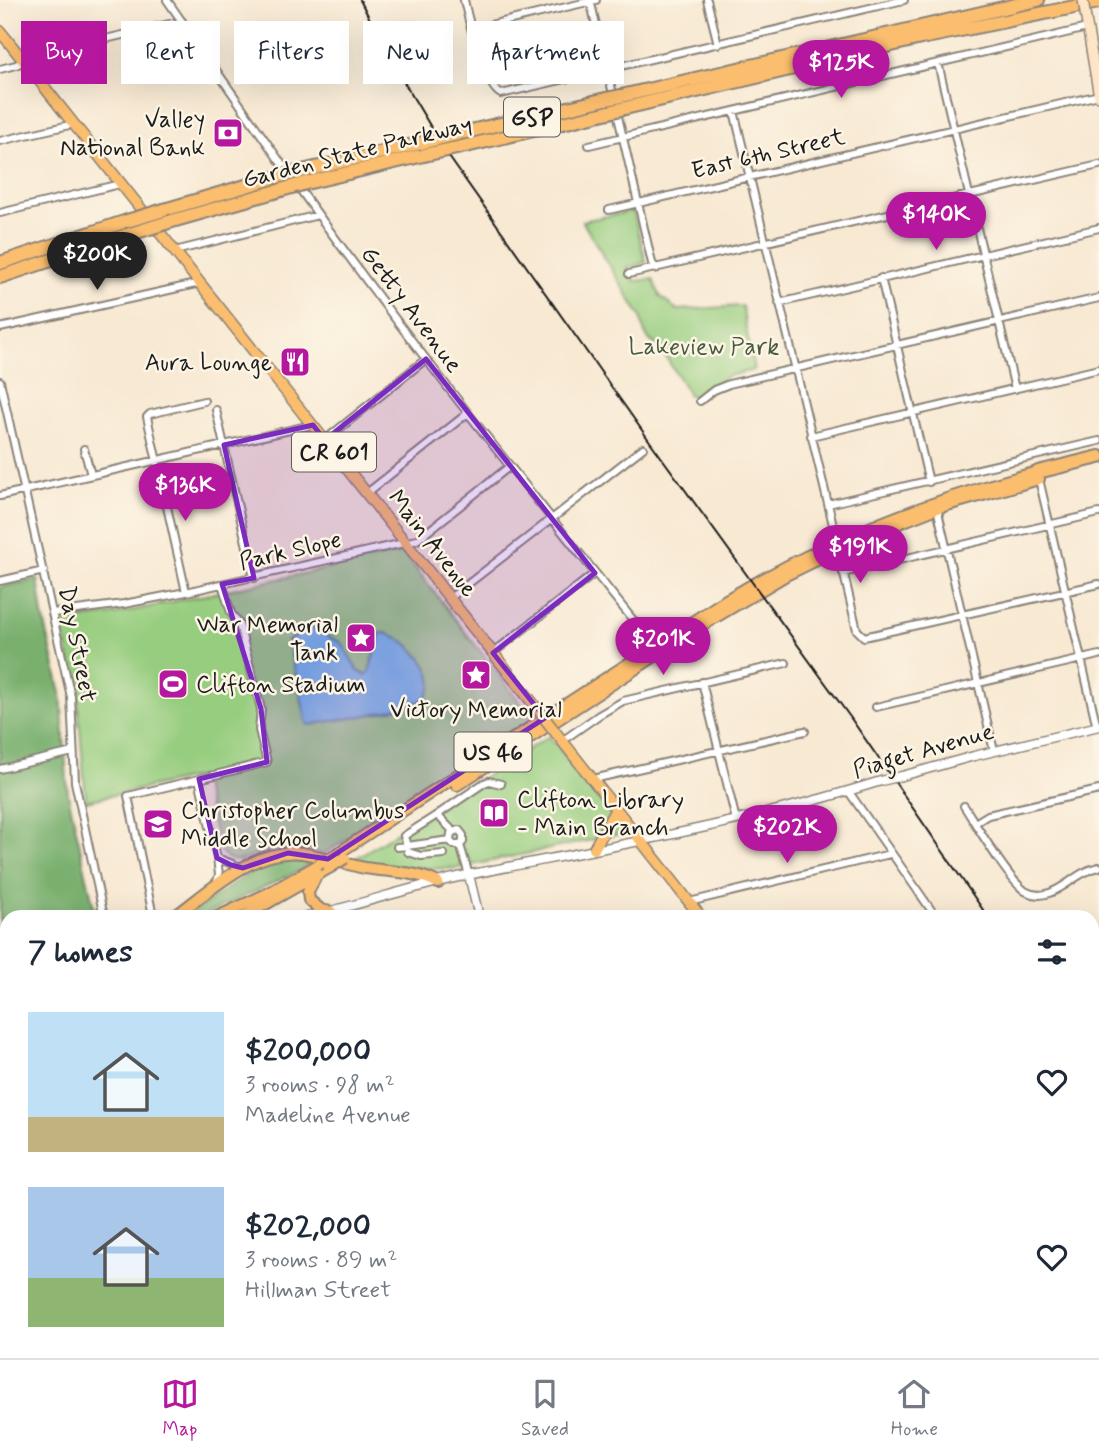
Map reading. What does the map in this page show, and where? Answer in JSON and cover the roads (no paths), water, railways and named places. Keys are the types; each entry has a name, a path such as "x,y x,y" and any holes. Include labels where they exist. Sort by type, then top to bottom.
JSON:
{"highway":[{"name":"Garden State Parkway","path":"623,102 1038,0"},
{"name":"Garden State Parkway","path":"0,263 127,228 172,221 281,190 304,177 458,134 1099,2"},
{"name":"Garden State Parkway","path":"0,277 127,228 164,210 273,178 304,177 466,146 608,105"},
{"name":"US 46","path":"834,546 937,508 1099,457"},
{"name":"US 46","path":"254,910 750,595 834,546 937,500 1038,475 1099,466"},
{"path":"834,529 834,546"},
{"path":"184,910 243,868 271,856 301,853 362,868 434,880"},
{"name":"US 46","path":"233,910 321,869"},
{"path":"321,869 308,892 309,900 321,910"}],"main road":[{"path":"1083,0 1099,96"},
{"name":"Main Avenue","path":"0,31 21,57"},
{"name":"Main Avenue","path":"42,84 695,910"},
{"path":"594,849 616,809"}],"street":[{"name":"Getty Avenue","path":"167,0 182,21"},
{"path":"464,0 471,21"},
{"path":"506,21 592,0 597,21"},
{"path":"707,0 718,44"},
{"path":"624,65 904,0"},
{"path":"589,145 938,63 1086,23"},
{"path":"0,69 21,62"},
{"path":"938,63 1015,389"},
{"name":"Getty Avenue","path":"220,75 318,215 426,359 551,520 641,630"},
{"path":"492,84 497,93 538,84"},
{"path":"610,84 652,263 656,269"},
{"name":"East 6th Street","path":"608,210 1099,96"},
{"path":"734,111 834,529"},
{"path":"0,141 74,124"},
{"path":"629,274 1099,165"},
{"path":"0,213 120,184"},
{"path":"174,251 318,215"},
{"path":"779,303 1099,228"},
{"path":"881,278 929,482"},
{"path":"0,328 200,283"},
{"path":"700,401 714,390 729,384 1099,298"},
{"path":"325,440 426,359"},
{"path":"811,436 1099,369"},
{"name":"Day Street","path":"0,381 71,697 75,782 102,910"},
{"path":"186,592 148,417 150,414 204,401"},
{"path":"216,411 254,578"},
{"path":"368,493 468,413"},
{"path":"0,496 313,425"},
{"path":"828,504 1099,441"},
{"path":"450,598 643,448"},
{"path":"84,449 91,475"},
{"name":"Park Slope","path":"53,613 186,592 417,540 510,466"},
{"path":"1038,475 1098,726"},
{"path":"937,508 994,751"},
{"path":"843,573 1099,513"},
{"path":"834,546 857,631 864,637 1099,584"},
{"path":"0,581 44,571"},
{"path":"493,653 595,573"},
{"path":"152,910 128,796 267,762 259,730 261,709 239,624 231,612 222,584"},
{"path":"876,707 1099,655"},
{"path":"559,737 623,701 786,663"},
{"path":"702,682 736,820"},
{"name":"Piaget Avenue","path":"337,910 434,880 736,820 1098,726"},
{"path":"593,779 805,731"},
{"path":"0,769 73,752"},
{"path":"199,779 217,858 219,875 215,887"},
{"path":"444,854 421,856 408,852 404,836 484,783 489,781 501,784"},
{"path":"975,823 995,813 1099,790"},
{"path":"849,792 931,910"},
{"path":"964,806 1015,881 1026,892 1033,895 1047,894 1082,872 1099,867"},
{"path":"437,815 453,831"},
{"path":"453,831 459,830 463,833 463,842 460,845 477,910"},
{"path":"450,840 453,831"},
{"path":"397,847 450,840"},
{"path":"450,840 454,845 460,845"},
{"path":"689,902 890,854"},
{"path":"217,858 243,868"}],"water":[{"path":"310,627 342,643 358,671 366,675 379,636 381,633 390,634 412,648 421,658 431,680 430,691 420,701 391,710 307,724 288,641"}],"railway":[{"path":"360,0 392,62 447,154 651,443 850,717 983,910"}],"place":[{"name":"Valley National Bank","path":"228,133"},
{"name":"Aura Lounge","path":"295,362"},
{"name":"War Memorial Tank","path":"361,638"},
{"name":"Victory Memorial","path":"476,675"},
{"name":"Clifton Stadium","path":"173,684"},
{"name":"Clifton Library - Main Branch","path":"494,813"},
{"name":"Christopher Columbus Middle School","path":"158,824"}],"park label":[{"name":"Lakeview Park","path":"704,346"}]}
